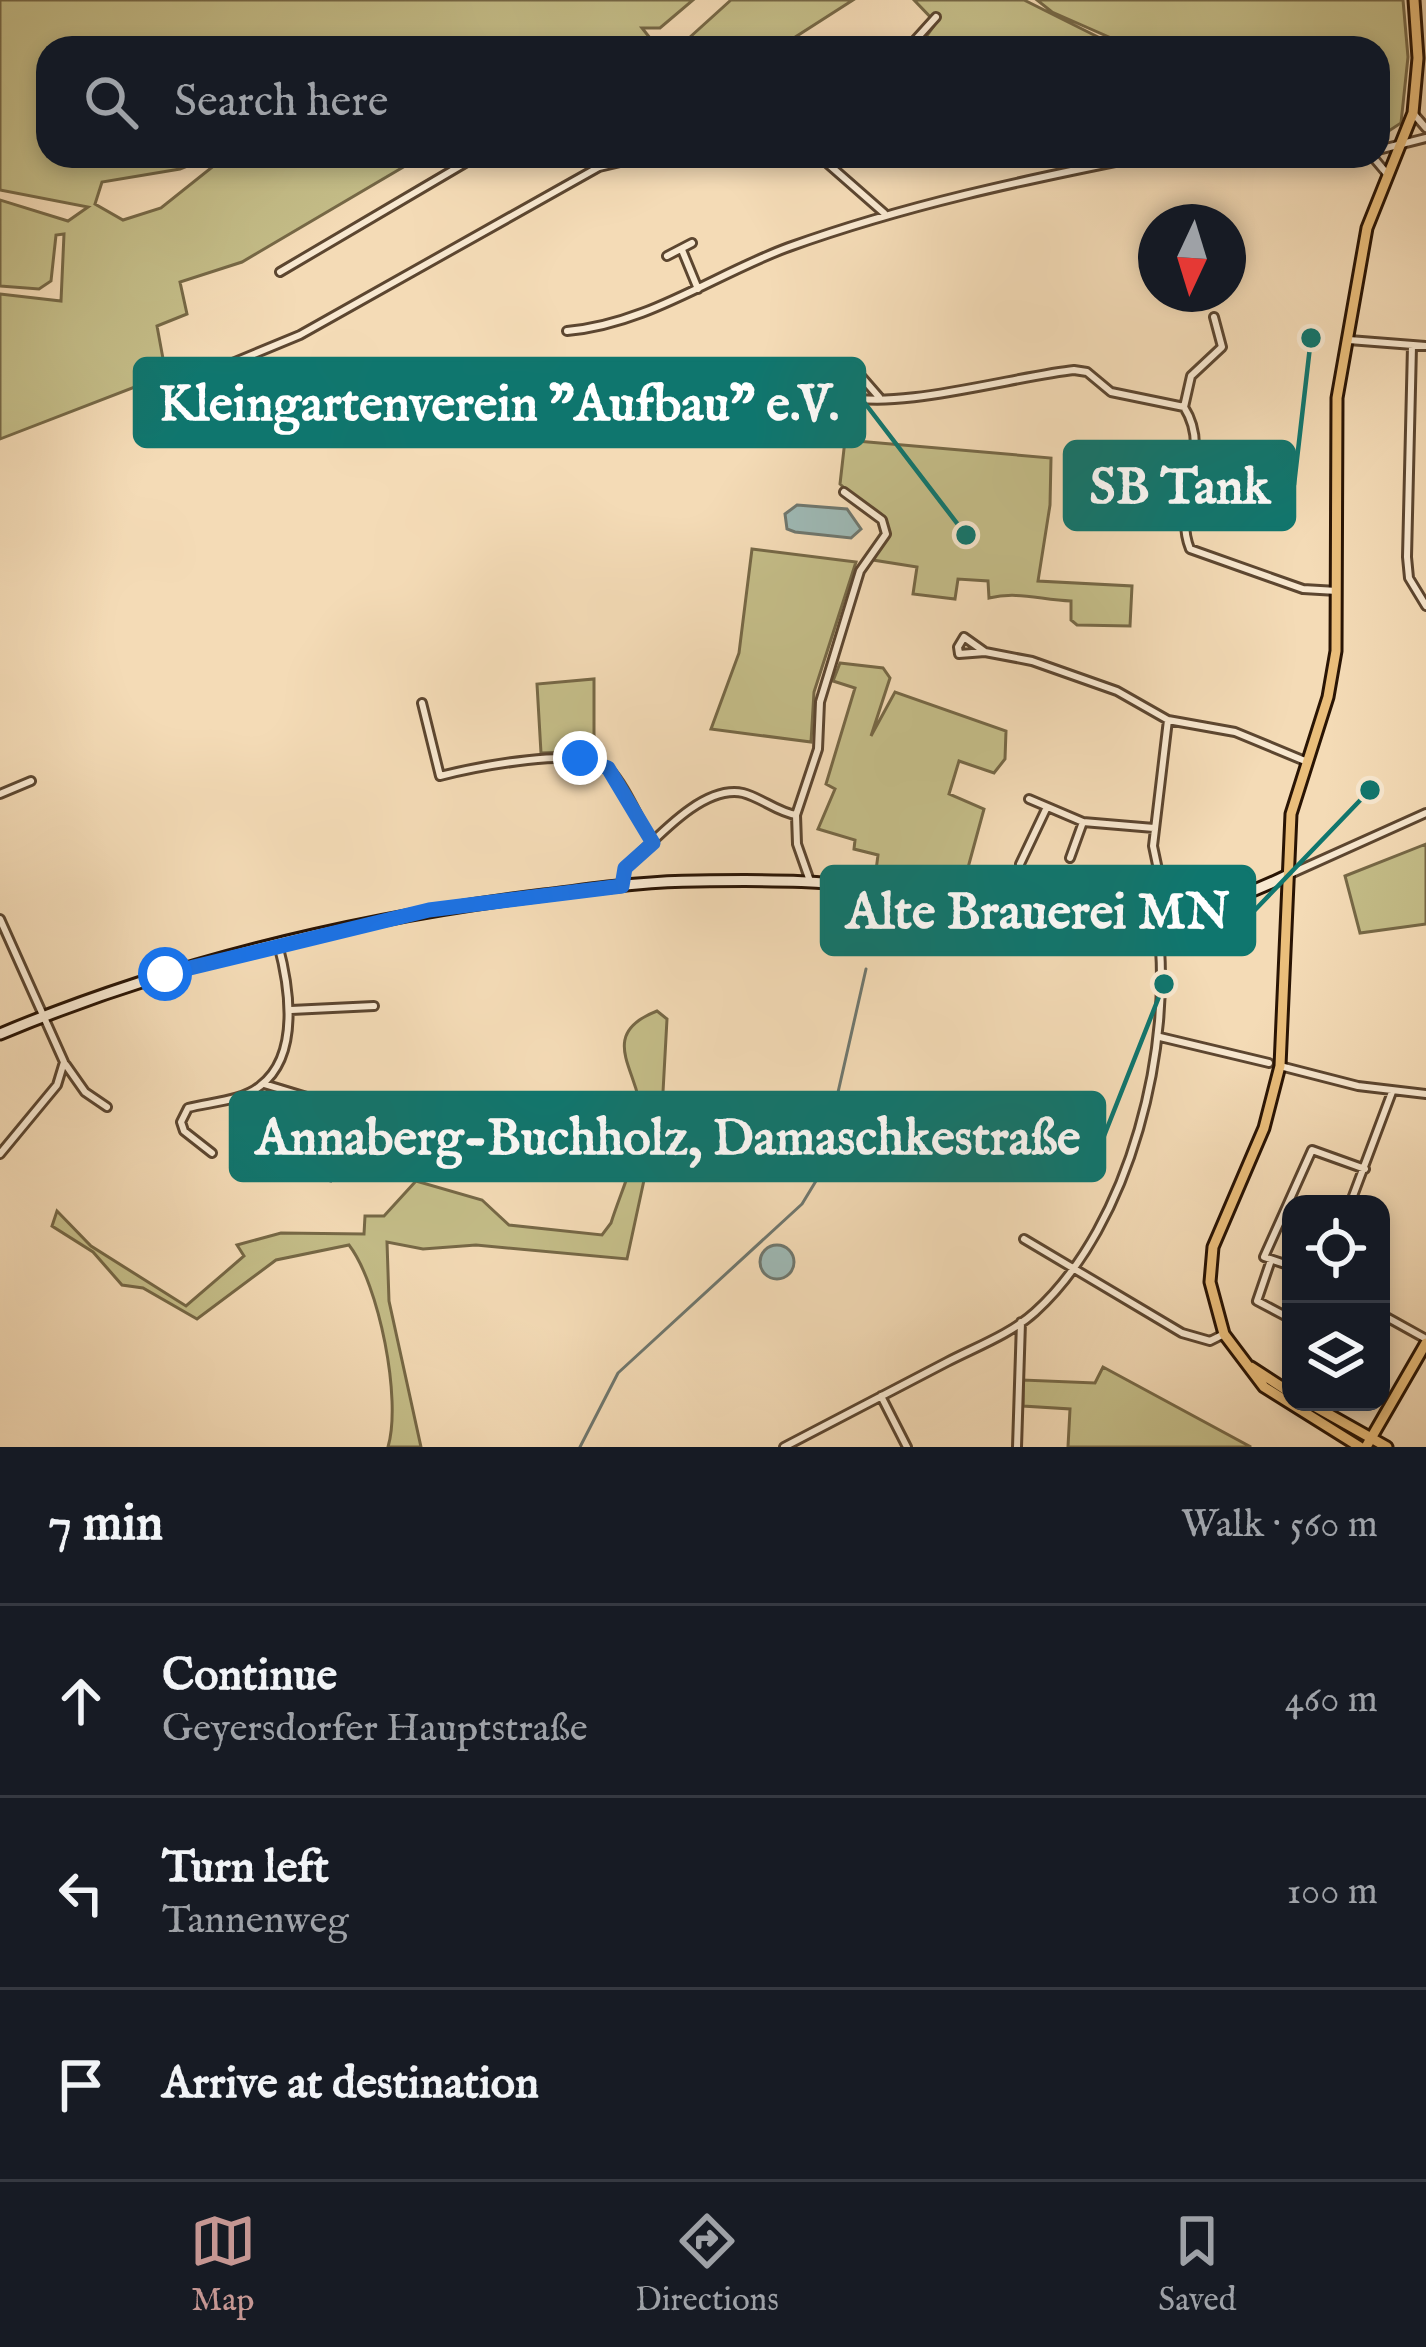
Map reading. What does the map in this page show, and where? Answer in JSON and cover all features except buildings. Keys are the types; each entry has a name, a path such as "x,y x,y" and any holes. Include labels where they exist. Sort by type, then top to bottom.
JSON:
{"main road":[{"path":"1387,1447 1366,1444 1277,1399 1224,1334 1212,1299 1213,1247 1264,1128 1275,1064 1291,814 1332,679 1338,591 1333,450 1346,340 1367,228 1413,113 1418,58 1414,0"},
{"path":"0,1034 139,981 278,944 429,910 622,886 695,881 812,884 903,894 1019,934 1109,929 1162,919 1288,875"},
{"path":"1366,1444 1426,1341"},
{"path":"1242,1360 1282,1387"},
{"path":"1320,1411 1366,1444"}],"street":[{"path":"919,36 936,17"},
{"path":"1413,113 1426,128"},
{"path":"1390,148 1426,139"},
{"path":"280,272 457,168"},
{"path":"170,389 300,335 598,168"},
{"path":"833,168 884,213"},
{"path":"567,332 644,312 768,255 884,213 1090,168"},
{"path":"1385,168 1388,178"},
{"path":"667,256 692,243"},
{"path":"682,250 698,289"},
{"path":"1214,317 1222,346 1191,376 1184,407 1197,443 1184,527 1190,549 1303,589 1338,591"},
{"path":"1346,340 1426,346"},
{"path":"1412,346 1407,557 1417,597 1426,606"},
{"path":"879,397 859,374 840,380 849,398 879,397 1074,370 1087,372 1111,392 1184,407"},
{"path":"812,884 797,844 796,815 818,749 820,702 860,571 886,533 882,520 844,492"},
{"path":"985,652 1087,679 1168,720 1235,732 1305,760"},
{"path":"422,703 440,776 543,760 594,760 608,768 653,843"},
{"path":"784,1447 1022,1322 1070,1272 1125,1165 1160,1037 1164,984 1154,828 1168,720"},
{"path":"0,794 31,781"},
{"path":"622,886 625,868 722,792 741,793 796,815"},
{"path":"1029,800 1082,822 1154,828"},
{"path":"1020,864 1047,807"},
{"path":"1288,875 1426,813"},
{"path":"1070,858 1082,822"},
{"path":"0,919 47,1014 64,1062 85,1092 107,1107"},
{"path":"264,1084 291,1010 278,944"},
{"path":"291,1010 374,1006"},
{"path":"1160,1037 1392,1092 1426,1094"},
{"path":"0,1154 57,1085 64,1062"},
{"path":"212,1153 184,1131 181,1122 188,1108 264,1084 344,1108 350,1113 350,1133"},
{"path":"1353,1195 1392,1092"},
{"path":"1282,1263 1264,1258 1312,1150 1365,1169"},
{"path":"1024,1239 1070,1272 1182,1333 1210,1341 1224,1334"},
{"path":"1271,1260 1257,1300 1282,1313"},
{"path":"1390,1319 1426,1341"},
{"path":"1017,1447 1022,1322"},
{"path":"1006,1331 1019,1346"},
{"path":"881,1396 907,1447"}],"shaded area":[{"path":"0,0 693,0 660,28 642,28 648,36 36,36 36,168 182,168 102,182 95,204 123,220 161,208 211,168 402,168 242,262 180,282 187,314 157,326 166,375 0,439 0,294 61,301 64,234 56,235 51,281 39,289 0,286 0,200 68,221 88,207 0,190"},
{"path":"731,0 853,0 797,36 691,36"},
{"path":"914,0 1024,0 1096,36 927,36 936,23"},
{"path":"1037,0 1403,0 1408,57 1401,123 1390,130 1390,36 1107,36 1052,12"},
{"path":"845,440 1051,458 1050,505 1038,581 1132,586 1130,626 1077,625 1071,620 1071,601 989,598 988,581 958,579 955,599 913,594 917,567 873,560 888,528 840,484"},
{"path":"752,549 856,562 814,692 811,742 711,729 739,653"},
{"path":"840,663 883,668 890,678 871,736 895,692 1006,731 1005,759 994,773 959,761 949,794 984,809 957,908 874,886 878,855 854,849 855,840 818,829 835,789 826,784 855,688 833,681"},
{"path":"594,679 594,751 541,753 537,684"},
{"path":"1426,844 1426,924 1360,933 1345,876"},
{"path":"657,1011 667,1019 663,1092 627,1259 476,1245 423,1249 387,1242 389,1301 421,1447 388,1447 392,1401 385,1343 370,1286 349,1245 276,1260 197,1319 143,1288 122,1285 93,1252 52,1226 57,1211 91,1246 186,1306 244,1256 237,1245 281,1233 364,1234 365,1216 384,1216 416,1181 482,1200 509,1225 602,1235 611,1223 635,1155 640,1127 639,1098 624,1043 638,1021"},
{"path":"1103,1367 1251,1447 1068,1447 1070,1409 1023,1406 1023,1380 1095,1383"}],"water":[{"path":"797,505 847,509 861,529 851,538 787,529 785,514"},
{"path":"342,1144 352,1149 352,1164 331,1181 317,1177 317,1167"},
{"path":"777,1245 789,1250 794,1262 789,1274 777,1279 765,1274 760,1262 765,1250"}],"waterway":[{"path":"580,1447 618,1373 802,1204 819,1176 866,969"}],"place":[{"name":"SB Tank","path":"1311,338"},
{"name":"Kleingartenverein \"Aufbau\" e.V.","path":"966,535"},
{"name":"Alte Brauerei MN","path":"1370,790"},
{"name":"Annaberg-Buchholz, Damaschkestraße","path":"1164,984"}],"route":[{"path":"165,974 429,910 622,886 625,868 653,843 608,768 580,758"}]}
